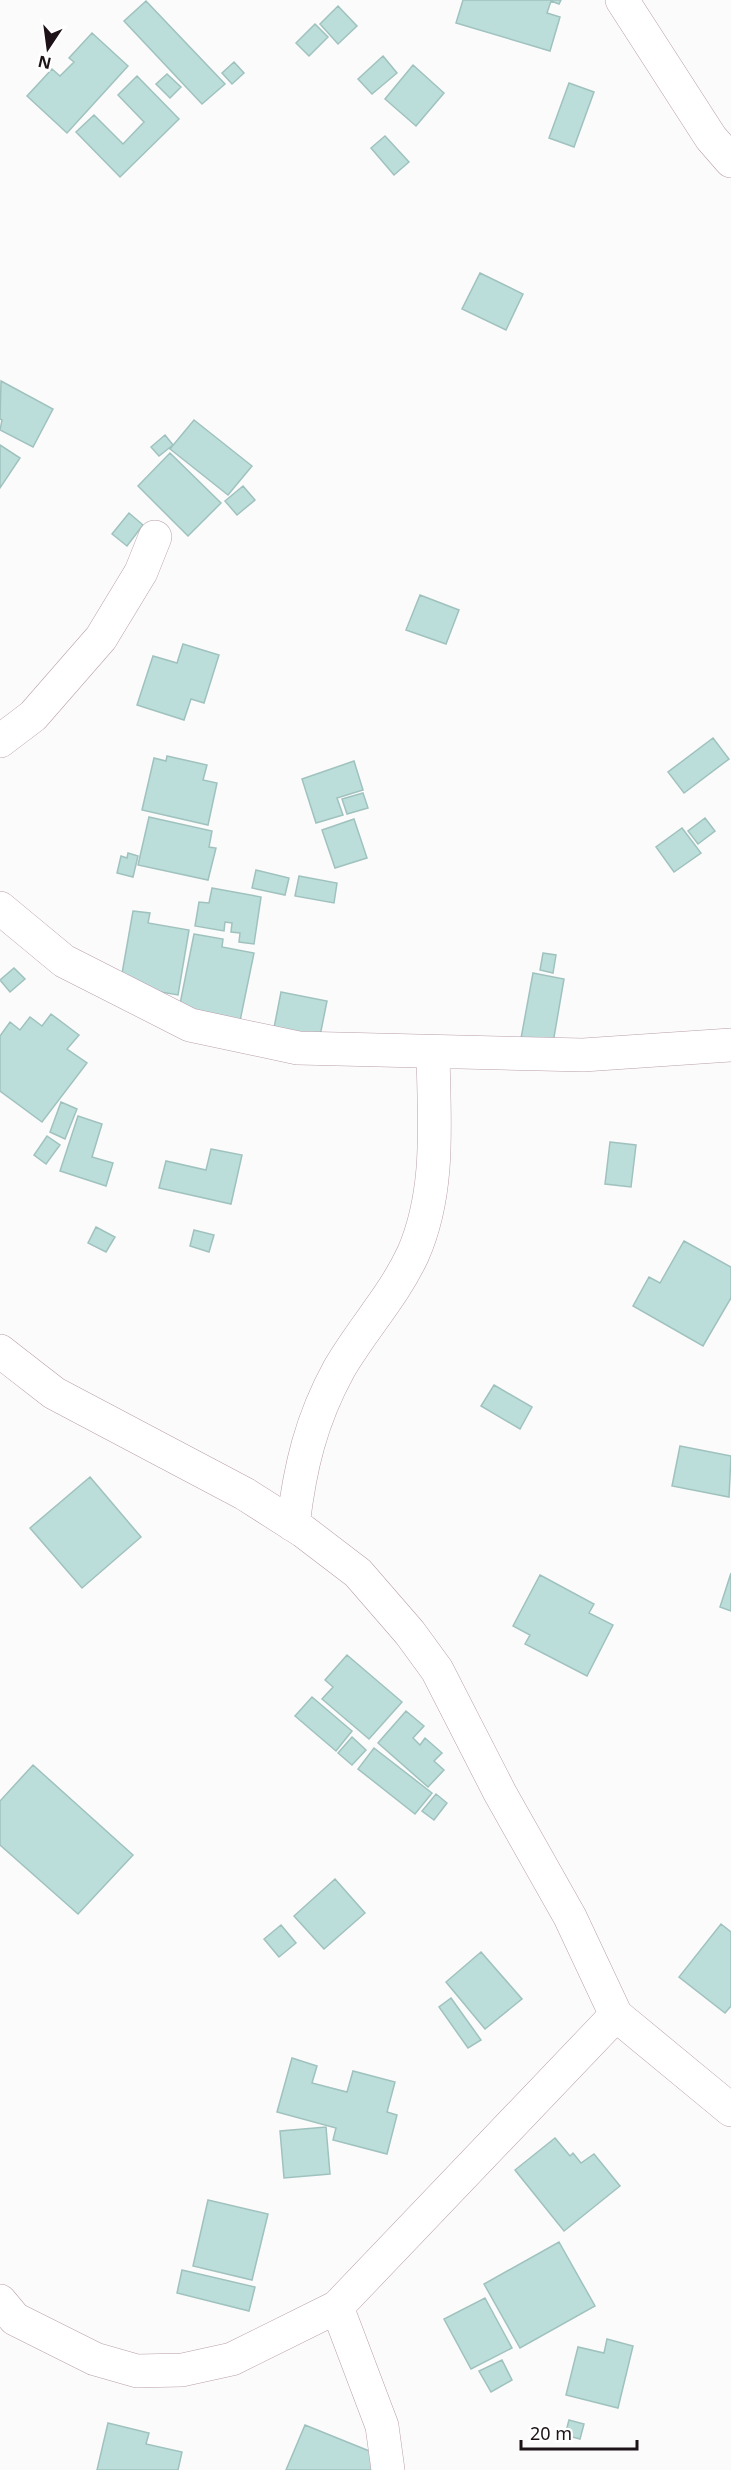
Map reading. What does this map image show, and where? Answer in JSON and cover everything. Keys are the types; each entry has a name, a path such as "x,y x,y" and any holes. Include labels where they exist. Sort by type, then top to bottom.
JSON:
{"street":[{"path":"622,0 711,138 730,153"},
{"path":"0,741 33,716 101,638 141,572 155,537"},
{"path":"0,908 64,961 190,1025 298,1048 583,1055 731,1045"},
{"path":"293,1525 305,1448 318,1411 340,1368 394,1290 413,1253 430,1204 434,1161 433,1052"},
{"path":"0,1350 54,1393 245,1494 293,1525 358,1573 410,1633 437,1670 500,1793 570,1917 616,2015 731,2110"},
{"path":"0,2301 15,2319 95,2359 137,2371 182,2370 232,2359 336,2307 616,2015"},
{"path":"336,2307 382,2426 388,2470"}],"building":[{"path":"463,0 561,0 559,4 551,1 547,13 560,17 550,51 456,23"},
{"path":"146,1 225,84 202,104 124,21"},
{"path":"338,6 357,26 338,44 320,24"},
{"path":"315,24 328,37 309,56 296,43"},
{"path":"92,33 128,66 67,133 27,96 52,69 60,76 74,62 69,58"},
{"path":"383,56 397,73 372,94 358,79"},
{"path":"234,62 244,73 232,84 222,73"},
{"path":"413,65 444,93 416,126 385,99"},
{"path":"167,74 181,87 170,98 156,84"},
{"path":"137,76 179,119 120,177 76,132 94,115 123,144 144,122 118,95"},
{"path":"569,83 594,92 574,147 549,138"},
{"path":"385,136 409,162 394,175 371,148"},
{"path":"480,273 523,294 506,330 462,309"},
{"path":"1,381 53,409 33,447 0,430"},
{"path":"194,420 252,466 228,495 170,449"},
{"path":"165,435 173,445 159,456 151,447"},
{"path":"0,445 20,458 0,488"},
{"path":"170,453 221,503 188,536 138,486"},
{"path":"243,486 255,500 237,515 225,501"},
{"path":"129,513 143,525 127,546 112,534"},
{"path":"420,595 459,610 446,644 406,630"},
{"path":"183,644 219,655 204,703 191,699 184,720 137,705 153,656 177,663"},
{"path":"713,738 729,759 684,793 668,772"},
{"path":"167,756 207,765 203,780 217,783 208,825 142,810 154,758 166,761"},
{"path":"354,761 363,790 337,798 343,815 316,823 302,779"},
{"path":"363,793 368,808 347,814 342,799"},
{"path":"149,817 212,831 209,847 216,848 208,880 138,865"},
{"path":"705,818 715,831 698,844 688,831"},
{"path":"354,819 367,858 335,868 322,830"},
{"path":"682,828 701,853 674,872 656,847"},
{"path":"128,853 138,856 133,877 117,873 121,856 127,858"},
{"path":"256,870 289,878 285,895 252,888"},
{"path":"299,876 337,883 334,903 295,896"},
{"path":"212,888 261,897 254,944 239,942 240,933 231,932 232,923 225,922 224,931 195,926 199,902 209,903"},
{"path":"133,911 150,913 148,923 189,930 178,995 120,985"},
{"path":"194,934 223,939 222,947 254,953 240,1021 179,1009"},
{"path":"543,953 556,955 553,973 540,970"},
{"path":"14,968 25,979 10,992 0,980"},
{"path":"533,973 564,979 552,1049 520,1044"},
{"path":"281,992 327,1001 319,1041 273,1033"},
{"path":"51,1014 79,1035 67,1049 87,1063 42,1122 0,1091 0,1036 10,1022 20,1030 30,1017 42,1026"},
{"path":"61,1102 77,1109 65,1139 50,1132"},
{"path":"78,1116 102,1124 92,1157 113,1163 106,1186 60,1171"},
{"path":"47,1136 60,1145 46,1164 34,1155"},
{"path":"610,1142 636,1145 631,1187 605,1184"},
{"path":"211,1149 242,1155 231,1204 159,1188 166,1161 206,1170"},
{"path":"96,1227 115,1237 106,1252 88,1243"},
{"path":"194,1230 214,1235 209,1252 190,1246"},
{"path":"684,1241 731,1267 731,1298 703,1346 633,1306 649,1277 660,1283"},
{"path":"494,1385 532,1407 520,1429 481,1406"},
{"path":"680,1446 731,1456 729,1497 672,1486"},
{"path":"90,1477 141,1537 82,1588 30,1528"},
{"path":"731,1573 731,1611 720,1607"},
{"path":"540,1575 594,1604 589,1613 613,1625 587,1676 525,1644 530,1635 513,1626"},
{"path":"347,1655 402,1702 369,1739 322,1699 333,1687 325,1680"},
{"path":"312,1697 352,1731 336,1751 295,1716"},
{"path":"406,1711 424,1726 413,1738 420,1745 425,1738 442,1753 434,1761 444,1770 428,1787 378,1743"},
{"path":"352,1737 366,1750 352,1765 338,1753"},
{"path":"374,1748 432,1793 415,1814 358,1769"},
{"path":"33,1765 133,1855 78,1914 0,1845 0,1801"},
{"path":"436,1794 447,1803 434,1820 422,1811"},
{"path":"335,1879 365,1913 324,1949 294,1916"},
{"path":"721,1924 731,1932 731,2006 725,2013 679,1977"},
{"path":"281,1925 296,1943 279,1957 264,1939"},
{"path":"481,1952 522,1999 485,2029 446,1982"},
{"path":"451,1998 481,2040 468,2048 439,2007"},
{"path":"292,2058 317,2066 312,2083 347,2092 353,2071 395,2082 387,2112 397,2115 387,2154 333,2140 336,2128 277,2112"},
{"path":"326,2127 330,2174 284,2178 280,2131"},
{"path":"555,2138 570,2156 573,2153 581,2163 594,2154 620,2186 564,2231 515,2170"},
{"path":"208,2200 268,2214 252,2280 193,2266"},
{"path":"559,2242 595,2306 520,2348 484,2284"},
{"path":"182,2270 255,2287 249,2311 177,2293"},
{"path":"485,2298 512,2348 471,2369 444,2319"},
{"path":"607,2339 633,2346 618,2408 566,2395 578,2347 604,2353"},
{"path":"502,2360 512,2380 491,2392 479,2371"},
{"path":"569,2420 584,2424 580,2439 565,2435"},
{"path":"108,2423 149,2433 146,2444 182,2452 178,2470 97,2470"},
{"path":"305,2425 389,2459 384,2470 286,2470"}]}
